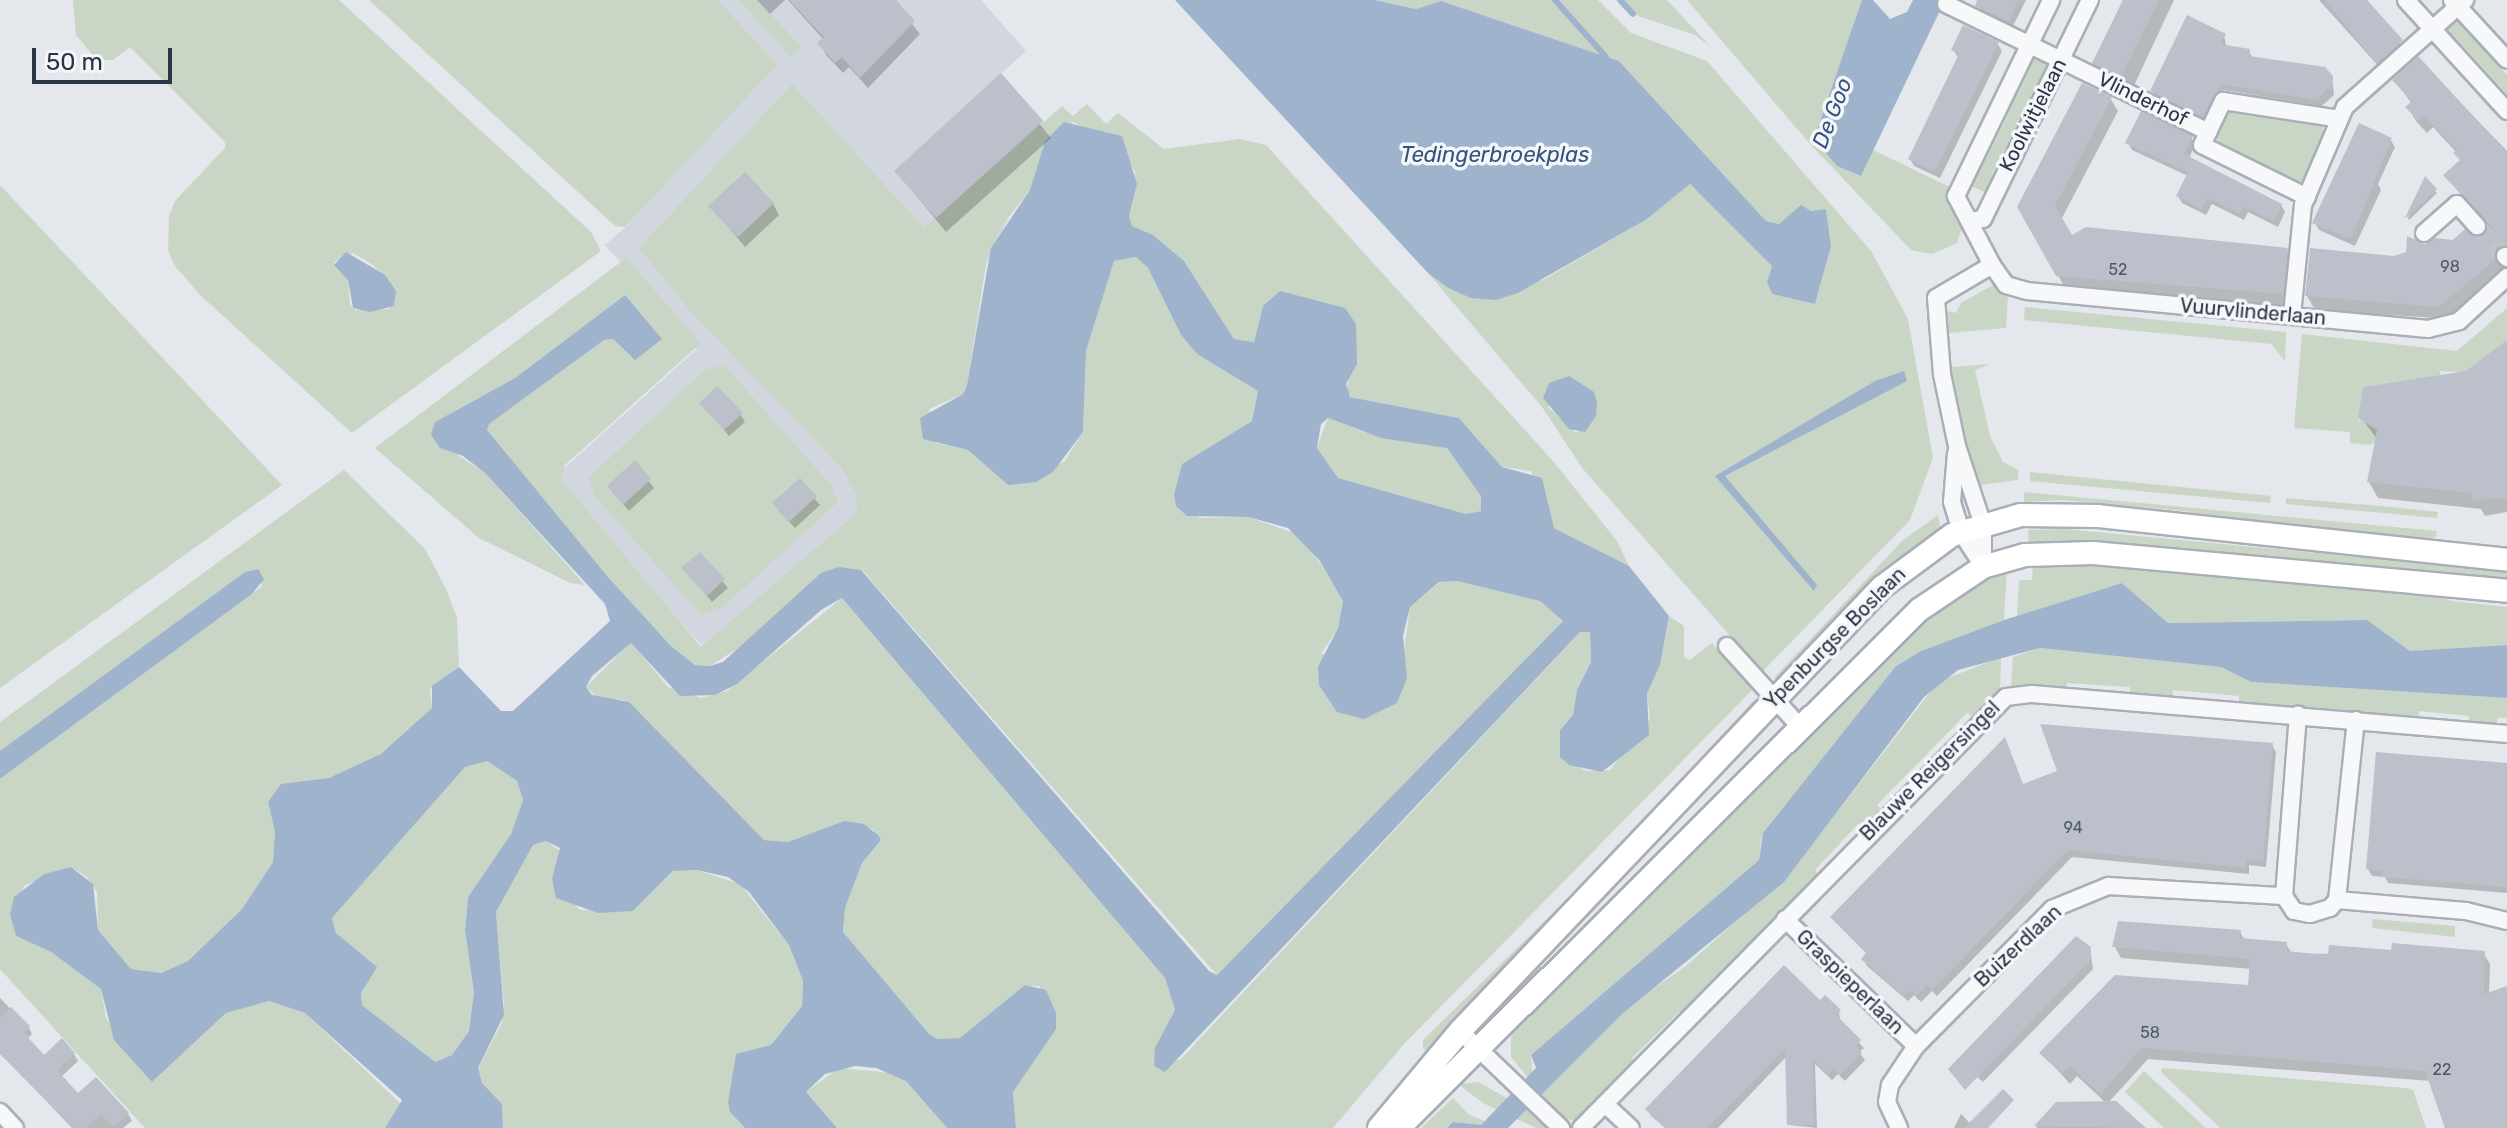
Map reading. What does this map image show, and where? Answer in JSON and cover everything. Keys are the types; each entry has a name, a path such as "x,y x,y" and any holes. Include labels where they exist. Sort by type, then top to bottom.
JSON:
{"main road":[{"name":"Ypenburgse Boslaan","path":"1379,1128 1460,1031 1897,572 1961,532 2021,515 2098,516 2507,560"},
{"name":"Ypenburgse Boslaan","path":"1399,1128 1481,1052 1919,610 1983,567 2025,555 2093,553 2507,591"}],"street":[{"name":"Koolwitjelaan","path":"1992,265 1956,196 2051,0"},
{"name":"Koolwitjelaan","path":"1970,221 1983,219 2090,0"},
{"path":"2406,0 2507,111"},
{"path":"2292,315 2307,197 2340,119 2354,99 2459,2 2507,60"},
{"name":"Vlinderhof","path":"1946,4 2209,132"},
{"name":"Vlinderhof","path":"2307,197 2202,145 2223,101 2340,119"},
{"path":"2424,233 2457,204 2477,226"},
{"path":"1983,567 1983,525 1957,446 1942,374 1936,298 1992,265"},
{"name":"Vuurvlinderlaan","path":"1992,265 2006,285 2027,291 2445,329 2507,277"},
{"path":"1957,446 1952,502 1961,532 1983,567"},
{"path":"1727,646 1801,728"},
{"name":"Blauwe Reigersingel","path":"1581,1128 2006,697 2032,694 2507,734"},
{"path":"2284,896 2298,715"},
{"path":"2337,900 2356,720"},
{"name":"Buizerdlaan","path":"1916,1046 2052,909 2081,893 2108,886 2284,896 2294,911 2310,914 2319,914 2337,900 2466,911 2507,921"},
{"name":"Graspieperlaan","path":"1785,919 1916,1046 1890,1085 1887,1102 1899,1128"},
{"path":"1460,1031 1561,1128"},
{"path":"1605,1104 1631,1128"},
{"path":"0,1112 15,1128"}],"shaded area":[{"path":"381,0 981,0 1026,51 1001,74 1051,129 873,500 704,648 551,480 697,349 605,245 629,224"}],"green space":[{"path":"73,0 339,0 591,232 601,251 352,433 200,295 175,266 168,251 169,216 175,201 225,148 225,142 130,47 113,60 97,60 76,35","holes":["353,253 372,264 396,291 389,309 355,310 350,304 348,280 334,262"]},
{"path":"369,0 718,0 777,65 625,227 615,226"},
{"path":"739,0 757,0 802,47 791,57"},
{"path":"1375,0 1598,0 1631,33 1707,61 1871,251 1908,319 1933,458 1910,520 1762,672 1583,469 1542,407 1428,273 1448,288 1543,280 1647,219 1690,184 1772,266 1767,282 1772,294 1815,304 1831,246 1826,209 1779,224 1766,221 1619,61 1441,1 1416,9","holes":["1594,392 1596,416 1576,433 1548,407"]},
{"path":"1623,0 1667,0 1711,47 1695,35 1638,16"},
{"path":"1687,0 1862,0 1861,176 1873,150 1954,189 1952,204 1962,228 1957,243 1932,254 1911,250 1810,144"},
{"path":"2457,13 2468,24 2463,28 2507,75 2507,94 2454,36 2449,40 2439,28"},
{"path":"2032,50 2055,61 2049,74 2043,72 2025,122 2019,120 1991,176 1996,180 1989,194 1967,184 1975,169 1980,171 2008,115 2003,112 2012,92 2018,94 2031,67 2026,63"},
{"path":"792,84 924,228 1062,106 1073,116 1087,104 1106,124 1118,113 1164,149 1240,139 1266,145 1553,461 1617,541 1629,566 1554,528 1531,471 1502,467 1459,418 1351,397 1346,391 1350,376 1263,306 1254,342 1234,339 1184,261 1153,235 1132,226 1129,215 1135,172 1113,134 1094,133 1073,122 1045,141 1030,190 1000,228 987,258 967,385 963,394 929,409 936,443 968,450 1008,485 1064,462 1083,432 1086,351 1114,261 1137,257 1148,268 1181,335 1197,354 1258,391 1252,421 1182,464 1174,494 1200,518 1248,517 1297,534 1340,588 1343,601 1338,628 1321,654 1404,651 1410,607 1440,582 1457,581 1540,601 1563,621 1217,975 862,570 710,666 695,665 671,646 608,577 487,431 488,424 604,340 613,339 630,355 625,295 515,378 449,414 455,453 485,473 585,585 570,583 479,538 375,448 626,258 701,343 565,465 561,479 701,647 857,513 856,493 840,466 692,313 639,248"},
{"path":"2234,111 2322,125 2325,137 2307,179 2295,183 2221,147 2216,135 2226,115"},
{"path":"0,185 282,485 0,688"},
{"path":"1997,283 2008,294 2006,328 1949,333 1948,311 1956,313 1961,303"},
{"path":"2025,307 2286,332 2285,361 2271,344 2024,320"},
{"path":"2507,308 2507,341 2465,372 2440,371 2440,376 2363,387 2358,420 2379,426 2378,441 2370,445 2350,443 2350,432 2294,428 2302,334 2457,351"},
{"path":"1990,364 1975,370 1990,436 2003,462 2018,470 2018,480 1980,485 1969,458 1951,367"},
{"path":"724,365 831,485 838,502 724,606 701,615 594,495 588,478 705,370"},
{"path":"1328,418 1363,432 1447,448 1481,495 1481,511 1466,514 1338,478 1317,448"},
{"path":"344,470 425,549 457,618 459,667 430,689 432,708 393,746 363,765 329,778 281,785 268,802 275,832 273,862 242,909 188,961 161,973 131,969 98,930 97,892 87,877 71,867 25,885 10,915 16,936 51,952 101,989 106,1018 152,1082 226,1013 269,1001 305,1013 402,1105 385,1128 145,1128 0,969 0,779 262,586 258,569 245,572 0,751 0,722"},
{"path":"2030,472 2271,496 2270,503 2030,481"},
{"path":"2024,492 2437,531 2436,537 2398,541 2231,524 2185,511 2063,500 2024,502"},
{"path":"2286,498 2438,512 2437,518 2286,504"},
{"path":"1938,515 1940,526 1934,538 1788,676 1774,678 1902,541"},
{"path":"2065,529 2507,571 2507,580 2094,540 2029,542 2028,530"},
{"path":"2102,559 2413,589 2452,601 2507,607 2507,645 2410,651 2367,620 2168,623 2122,583 2017,616 2019,580 2032,580 2033,560"},
{"path":"2007,567 2004,620 1921,651 1896,666 1761,839 1759,860 1531,1055 1532,1071 1685,967 1790,873 1938,682 2001,657 2000,693 1973,717 1967,713 1877,805 1883,811 1865,829 1858,824 1815,870 1819,876 1684,1015 1679,1012 1632,1058 1638,1063 1578,1123 1558,1115 1511,1057 1511,1036 1544,990 1953,590"},
{"path":"842,598 1165,978 1175,1010 1154,1066 1181,1059 1580,632 1590,632 1591,662 1577,690 1573,715 1560,730 1560,756 1586,771 1610,770 1650,719 1647,694 1660,665 1669,616 1684,626 1684,657 1690,660 1712,643 1753,689 1403,1045 1333,1128 1016,1128 1013,1092 1033,1060 1040,986 1025,986 960,1038 938,1039 929,1034 843,933 845,908 862,863 881,840 872,829 844,821 788,842 764,840 623,700 598,698 586,687 631,642 668,687 701,698 727,691"},
{"path":"2040,648 2221,667 2251,682 2507,698 2507,718 2497,718 2497,725 2469,723 2469,716 2419,711 2418,719 2239,704 2239,696 2173,690 2172,698 2130,695 2130,687 2067,683 2066,690 2011,686 2013,657"},
{"path":"1755,699 1754,711 1431,1056 1423,1048 1423,1040 1604,863"},
{"path":"487,761 517,781 523,800 511,834 468,897 465,931 474,992 469,1031 452,1055 435,1062 362,1005 361,993 376,967 336,933 332,918 465,766"},
{"path":"546,841 562,852 552,879 580,910 633,911 674,871 697,870 740,884 789,945 803,981 802,1006 771,1045 736,1055 730,1112 745,1128 503,1128 502,1104 482,1083 478,1069 502,1023 504,1005 496,912 533,845"},
{"path":"2373,919 2455,926 2455,937 2372,928"},
{"path":"839,1068 892,1073 906,1081 947,1128 837,1128 806,1092"},
{"path":"2162,1068 2406,1088 2413,1090 2426,1128 2220,1128 2161,1072"},
{"path":"2144,1071 2206,1128 2164,1128 2125,1092"},
{"path":"1478,1082 1532,1112 1549,1128 1536,1128 1483,1103 1458,1084"},
{"path":"1453,1098 1468,1114 1500,1128 1454,1122 1447,1128 1421,1128"}],"water":[{"name":"Tedingerbroekplas","path":"1175,0 1375,0 1416,9 1441,1 1619,61 1766,221 1779,224 1801,205 1811,211 1826,209 1831,246 1815,304 1772,294 1767,282 1772,266 1690,184 1647,219 1518,293 1496,300 1471,298 1448,288 1428,273"},
{"name":"De Goo","path":"1862,0 1873,0 1890,19 1907,12 1913,0 1945,0 1861,176 1837,166 1814,139"},
{"path":"1064,122 1122,136 1137,184 1129,215 1132,226 1153,235 1184,261 1234,339 1254,342 1263,306 1280,291 1345,308 1356,324 1357,364 1346,384 1350,397 1459,418 1502,467 1542,478 1554,528 1629,566 1669,616 1660,665 1647,694 1649,735 1602,772 1569,765 1560,757 1560,730 1573,715 1577,690 1591,662 1590,632 1580,632 1165,1072 1154,1066 1155,1048 1175,1010 1165,978 842,598 821,610 737,684 715,695 680,696 631,643 592,676 586,687 592,695 629,702 764,840 788,842 844,821 864,824 878,835 881,840 862,863 845,908 843,932 929,1034 938,1039 960,1038 1025,985 1046,990 1056,1013 1056,1029 1013,1092 1016,1128 947,1128 906,1081 876,1068 855,1066 825,1074 806,1092 837,1128 745,1128 730,1112 728,1102 736,1054 771,1045 802,1006 803,981 789,945 749,892 728,877 697,870 673,871 633,911 598,913 556,898 552,879 560,848 546,841 533,845 496,912 504,1015 478,1068 482,1083 502,1104 503,1128 385,1128 402,1100 305,1013 269,1001 226,1013 152,1082 114,1040 101,989 51,952 16,936 10,915 14,897 44,874 71,867 93,884 98,930 131,969 161,973 188,961 242,909 273,862 275,832 268,802 281,784 329,778 381,754 432,708 432,686 459,667 501,711 513,711 610,621 605,604 485,473 463,456 440,448 431,435 435,422 515,378 625,295 662,339 635,360 613,339 604,340 489,424 487,430 608,577 671,646 695,665 710,666 723,662 821,573 839,567 861,570 1209,971 1217,975 1563,621 1540,601 1457,581 1439,582 1410,607 1403,636 1407,678 1397,703 1364,719 1337,712 1319,685 1318,667 1338,628 1343,601 1320,561 1288,528 1248,517 1187,516 1176,506 1174,494 1182,464 1252,421 1258,391 1197,354 1181,335 1148,268 1136,257 1114,261 1086,351 1083,432 1053,472 1036,482 1008,485 968,450 923,439 920,418 963,394 967,385 991,248 1030,190 1045,141","holes":["1328,418 1381,438 1447,448 1481,496 1481,511 1466,514 1338,478 1317,448 1321,424","487,761 517,781 523,800 511,834 468,897 465,931 474,992 469,1031 452,1055 435,1062 362,1005 361,993 377,967 336,933 332,918 465,767"]},
{"path":"346,252 385,275 396,291 394,306 370,312 353,308 348,280 334,265"},
{"path":"1904,371 1907,381 1725,476 1817,585 1814,591 1715,476 1875,381"},
{"path":"1569,376 1594,392 1597,402 1596,416 1585,432 1569,429 1543,398 1549,383"},
{"path":"258,569 264,579 252,594 0,779 0,751 245,572"},
{"path":"2122,583 2168,623 2367,620 2410,651 2507,645 2507,698 2251,682 2221,667 2040,648 1958,670 1924,697 1784,882 1623,1013 1508,1128 1447,1128 1453,1122 1481,1125 1536,1068 1531,1055 1759,860 1763,833 1896,666 1921,651 2004,620"}],"building":[{"path":"789,0 896,0 915,21 860,78 842,57 835,63 817,43 824,37"},
{"path":"1977,0 2019,0 2009,22 1975,6"},
{"path":"2123,0 2159,0 2121,77 2092,63"},
{"path":"2325,0 2367,0 2403,40 2377,64"},
{"path":"2187,15 2226,34 2220,44 2250,49 2249,56 2325,67 2333,76 2332,89 2326,89 2318,100 2221,84 2203,117 2150,91"},
{"path":"1963,25 1999,42 1935,172 1908,159 1959,54 1951,50"},
{"path":"2418,56 2507,153 2507,245 2498,248 2495,260 2438,307 2305,296 2310,248 2394,256 2406,252 2407,236 2425,244 2435,238 2453,240 2465,229 2479,237 2493,229 2443,175 2460,160 2453,153 2457,150 2424,115 2418,120 2405,107 2412,101 2392,80"},
{"path":"1001,73 1043,121 936,218 894,171"},
{"path":"2082,83 2112,97 2055,206 2072,235 2086,227 2288,248 2283,294 2056,276 2017,207"},
{"path":"2141,111 2193,136 2184,154 2282,204 2274,221 2244,207 2240,214 2208,198 2202,209 2176,196 2188,172 2125,143"},
{"path":"2359,123 2392,138 2351,239 2312,223"},
{"path":"745,172 774,203 738,237 708,206"},
{"path":"2425,176 2437,189 2405,218"},
{"path":"2507,340 2507,498 2473,500 2471,493 2367,482 2377,430 2358,418 2363,387 2466,371"},
{"path":"717,386 743,413 724,430 699,403"},
{"path":"635,460 651,479 623,505 607,486"},
{"path":"800,478 817,496 789,522 772,503"},
{"path":"700,552 725,579 707,596 681,568"},
{"path":"2040,724 2273,743 2263,861 2247,859 2246,868 2068,850 1932,990 1927,985 1917,996 1910,990 1904,996 1861,959 1866,953 1830,917 2005,737 2023,784 2057,771"},
{"path":"2376,752 2507,763 2507,887 2382,877 2383,871 2366,869"},
{"path":"2118,921 2241,930 2240,938 2287,942 2287,951 2328,955 2329,945 2391,950 2392,943 2485,951 2484,994 2507,986 2507,1128 2445,1128 2425,1071 2142,1048 2100,1094 2070,1066 2062,1074 2039,1053 2115,975 2248,985 2250,959 2112,947"},
{"path":"2076,936 2091,947 2090,961 1965,1090 1948,1069"},
{"path":"1784,965 1820,1000 1825,995 1835,1004 1841,1010 1836,1015 1861,1040 1856,1046 1862,1053 1840,1075 1833,1069 1828,1075 1813,1060 1814,1125 1787,1125 1785,1048 1708,1128 1665,1128 1645,1109"},
{"path":"11,1007 30,1026 24,1033 44,1055 62,1038 75,1053 57,1070 78,1093 96,1077 129,1113 113,1127 101,1114 86,1128 73,1128 0,1054 0,1017"},
{"path":"2003,1089 2014,1100 1988,1128 1964,1128"},
{"path":"2116,1101 2146,1128 2034,1126 2056,1102"}],"waterway":[{"path":"1555,0 1606,57"},
{"path":"1620,0 1633,14"}],"tunnel":[{"path":"2477,226 2505,256"}]}
